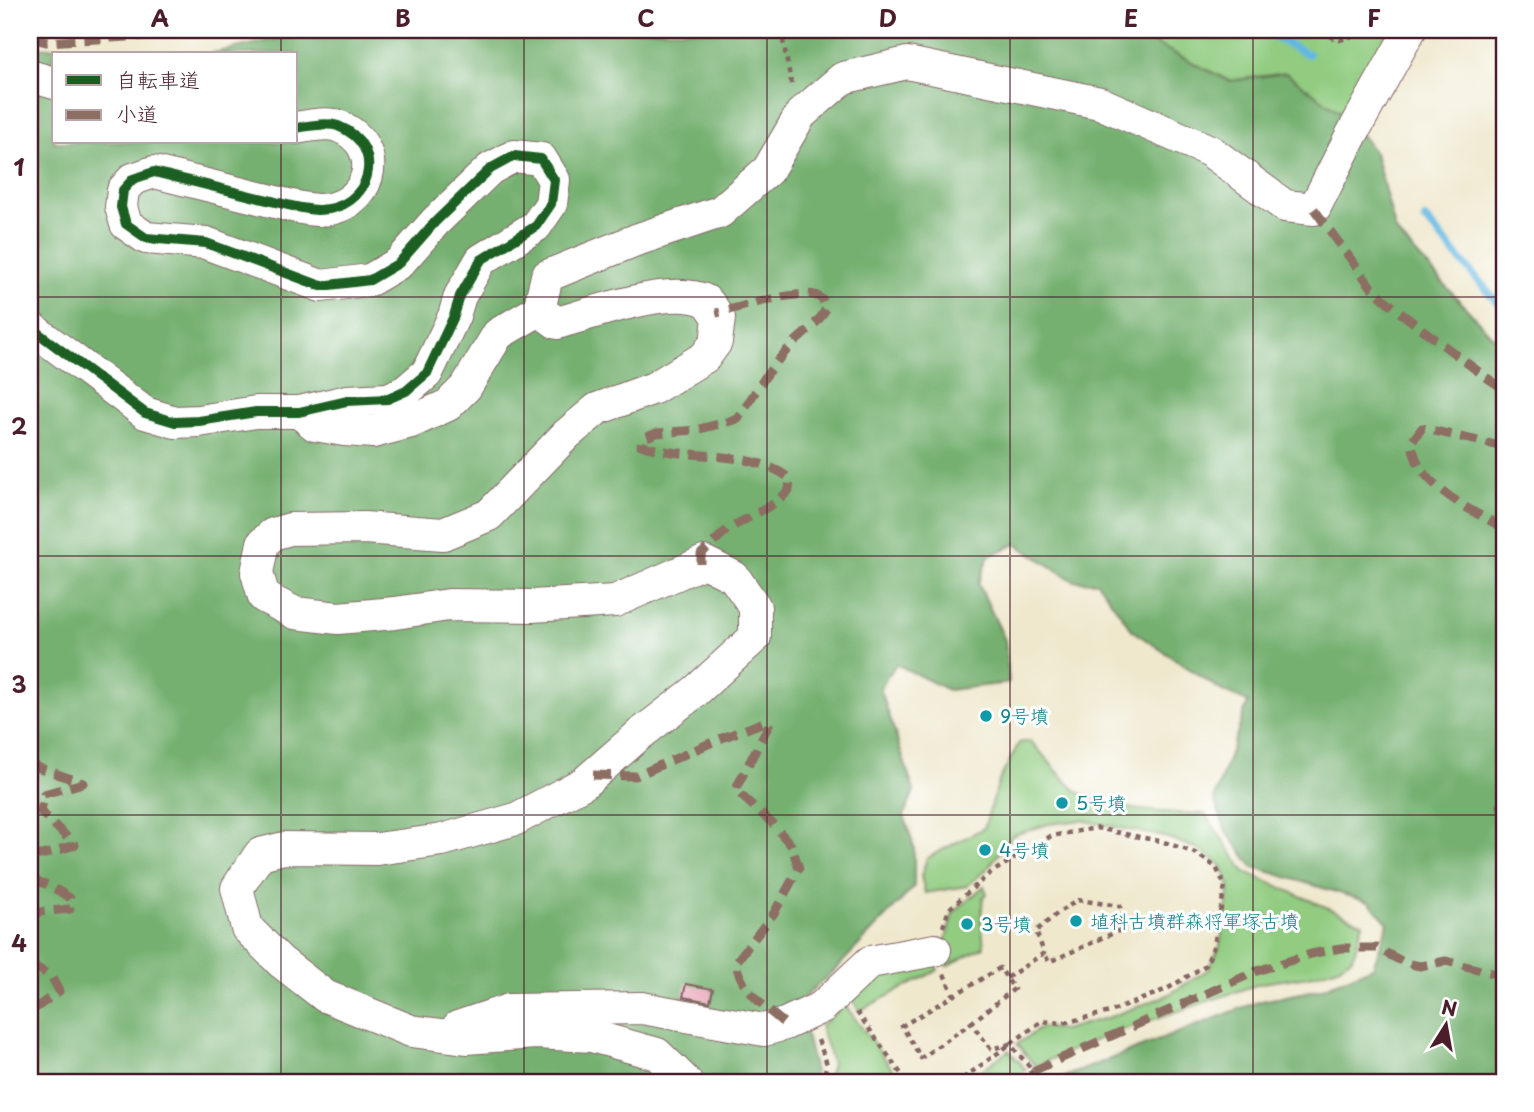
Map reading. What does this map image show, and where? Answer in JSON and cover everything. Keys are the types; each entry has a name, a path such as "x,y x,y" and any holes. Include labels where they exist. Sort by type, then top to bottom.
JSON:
{"street":[{"path":"299,412 315,425 373,432 411,422 448,405 466,387 498,334 539,310 547,276 636,240 720,212 768,170 801,114 843,78 907,63 1100,103 1210,151 1285,205 1314,209 1410,30"},
{"path":"30,76 52,82"},
{"path":"30,327 145,413 175,422 256,412 299,412 347,401 388,399 406,391 426,373 454,316 460,296 481,260 536,226 551,204 554,180 541,159 514,156 489,169 435,222 399,263 370,280 321,286 206,243 146,238 126,224 121,207 123,190 133,179 154,172 295,207 319,210 347,203 366,185 369,162 358,139 337,125 298,128"},
{"path":"539,310 557,323 639,300 686,295 708,302 719,318 716,342 705,357 654,388 597,409 566,435 489,515 443,534 364,528 290,529 273,534 263,543 257,573 264,597 295,613 338,618 449,605 532,606 615,601 704,562 734,576 755,607 755,637 696,691 583,783 516,819 442,840 390,847 332,850 284,848 260,854 237,888 247,928 281,962 325,996 411,1031 466,1038 537,1032 592,1036 657,1054 686,1082"},
{"path":"411,1031 459,1027 509,1010 642,1008 764,1030 785,1024 822,1007 870,962 934,950"}],"path":[{"path":"781,30 790,82 801,114"},
{"path":"1311,30 1340,40 1370,30"},
{"path":"934,950 949,909 989,874 1051,836 1096,828 1164,842 1195,853 1216,867 1225,886 1214,945 1206,965 1167,989 1110,1012 1063,1023 1042,1021 958,1082"},
{"path":"1078,901 1120,906 1125,928 1049,962 1044,953 1036,931 1059,912 1078,901"},
{"path":"1007,978 1044,953"},
{"path":"1000,968 1007,978 1014,989 921,1058 902,1026 953,993 1000,968"},
{"path":"842,989 907,1082"},
{"path":"971,1023 991,1049 1010,1044"},
{"path":"818,1039 827,1065 822,1082"},
{"path":"1010,1044 1033,1071 1016,1082"}],"green space":[{"path":"316,30 1128,30 1229,81 1286,73 1349,119 1375,153 1396,232 1490,334 1504,344 1504,1082 1051,1082 1257,1002 1320,989 1373,967 1388,923 1369,902 1253,867 1226,831 1214,799 1248,702 1224,692 1133,631 1097,582 1074,581 1016,544 989,556 978,583 1005,640 1009,683 948,690 896,664 880,688 914,791 904,815 914,847 914,887 834,971 798,1002 815,1072 809,1082 30,1082 30,47 155,52 52,52 52,144 298,144 298,52 218,52"},
{"path":"1128,30 1396,30 1349,119 1286,73 1229,81"},
{"path":"1030,741 1068,784 1086,796 1136,809 1205,814 1245,872 1363,923 1353,957 1338,967 1309,976 1262,983 1110,1034 1035,1066 1017,1044 1042,1027 1063,1030 1110,1017 1168,995 1209,969 1220,946 1230,886 1221,865 1198,849 1165,837 1081,820 1049,824 1013,835 987,869 967,886 925,893 921,876 927,858 984,828 999,781 1019,743"},
{"path":"984,886 987,894 983,897 981,918 984,947 947,966 942,953 953,913"},
{"path":"934,961 938,970 859,1011 851,997 877,972"},
{"path":"845,1005 902,1082 827,1082 832,1063 820,1026"},
{"path":"1009,1050 1026,1070 1007,1082 965,1082"}],"building":[{"path":"686,984 713,989 710,1002 683,997"}],"waterway":[{"path":"1259,30 1308,54"},
{"path":"1425,219 1504,310"}],"marked path":[{"path":"30,38 47,42 217,30"},
{"path":"1314,209 1372,288 1398,311 1504,389"},
{"path":"701,564 701,554 728,529 777,502 789,490 790,479 775,469 757,463 659,450 641,445 642,439 657,433 696,430 738,419 775,364 816,323 827,306 819,297 806,294 781,297 716,313"},
{"path":"1504,447 1422,428 1411,443 1419,466 1438,488 1504,528"},
{"path":"593,775 636,776 767,721 769,725 735,790 771,822 791,845 799,868 774,913 736,962 738,972 748,989 785,1024"},
{"path":"30,761 37,767 83,783 44,794 41,812 75,845 42,855 30,855"},
{"path":"1504,802 1501,806 1504,810"},
{"path":"30,879 49,885 70,898 70,909 30,913"},
{"path":"1033,1071 1257,971 1311,954 1341,948 1377,948 1405,963 1420,966 1446,961 1504,976"},
{"path":"30,964 51,976 59,991 37,1007 30,1006"}],"cycle path":[{"path":"30,327 145,413 175,422 256,412 299,412 347,401 388,399 406,391 427,373 454,316 460,296 481,260 536,226 551,204 554,180 541,159 514,156 490,169 435,222 399,263 370,280 321,286 206,243 146,238 126,224 121,207 123,190 133,179 154,172 310,209 335,207 350,200 361,189 367,176 368,162 364,148 354,135 338,126 323,124 298,128"}],"place":[{"name":"9号墳","path":"986,716"},
{"name":"5号墳","path":"1062,803"},
{"name":"4号墳","path":"985,850"},
{"name":"埴科古墳群森将軍塚古墳","path":"1076,921"},
{"name":"3号墳","path":"967,924"}]}
